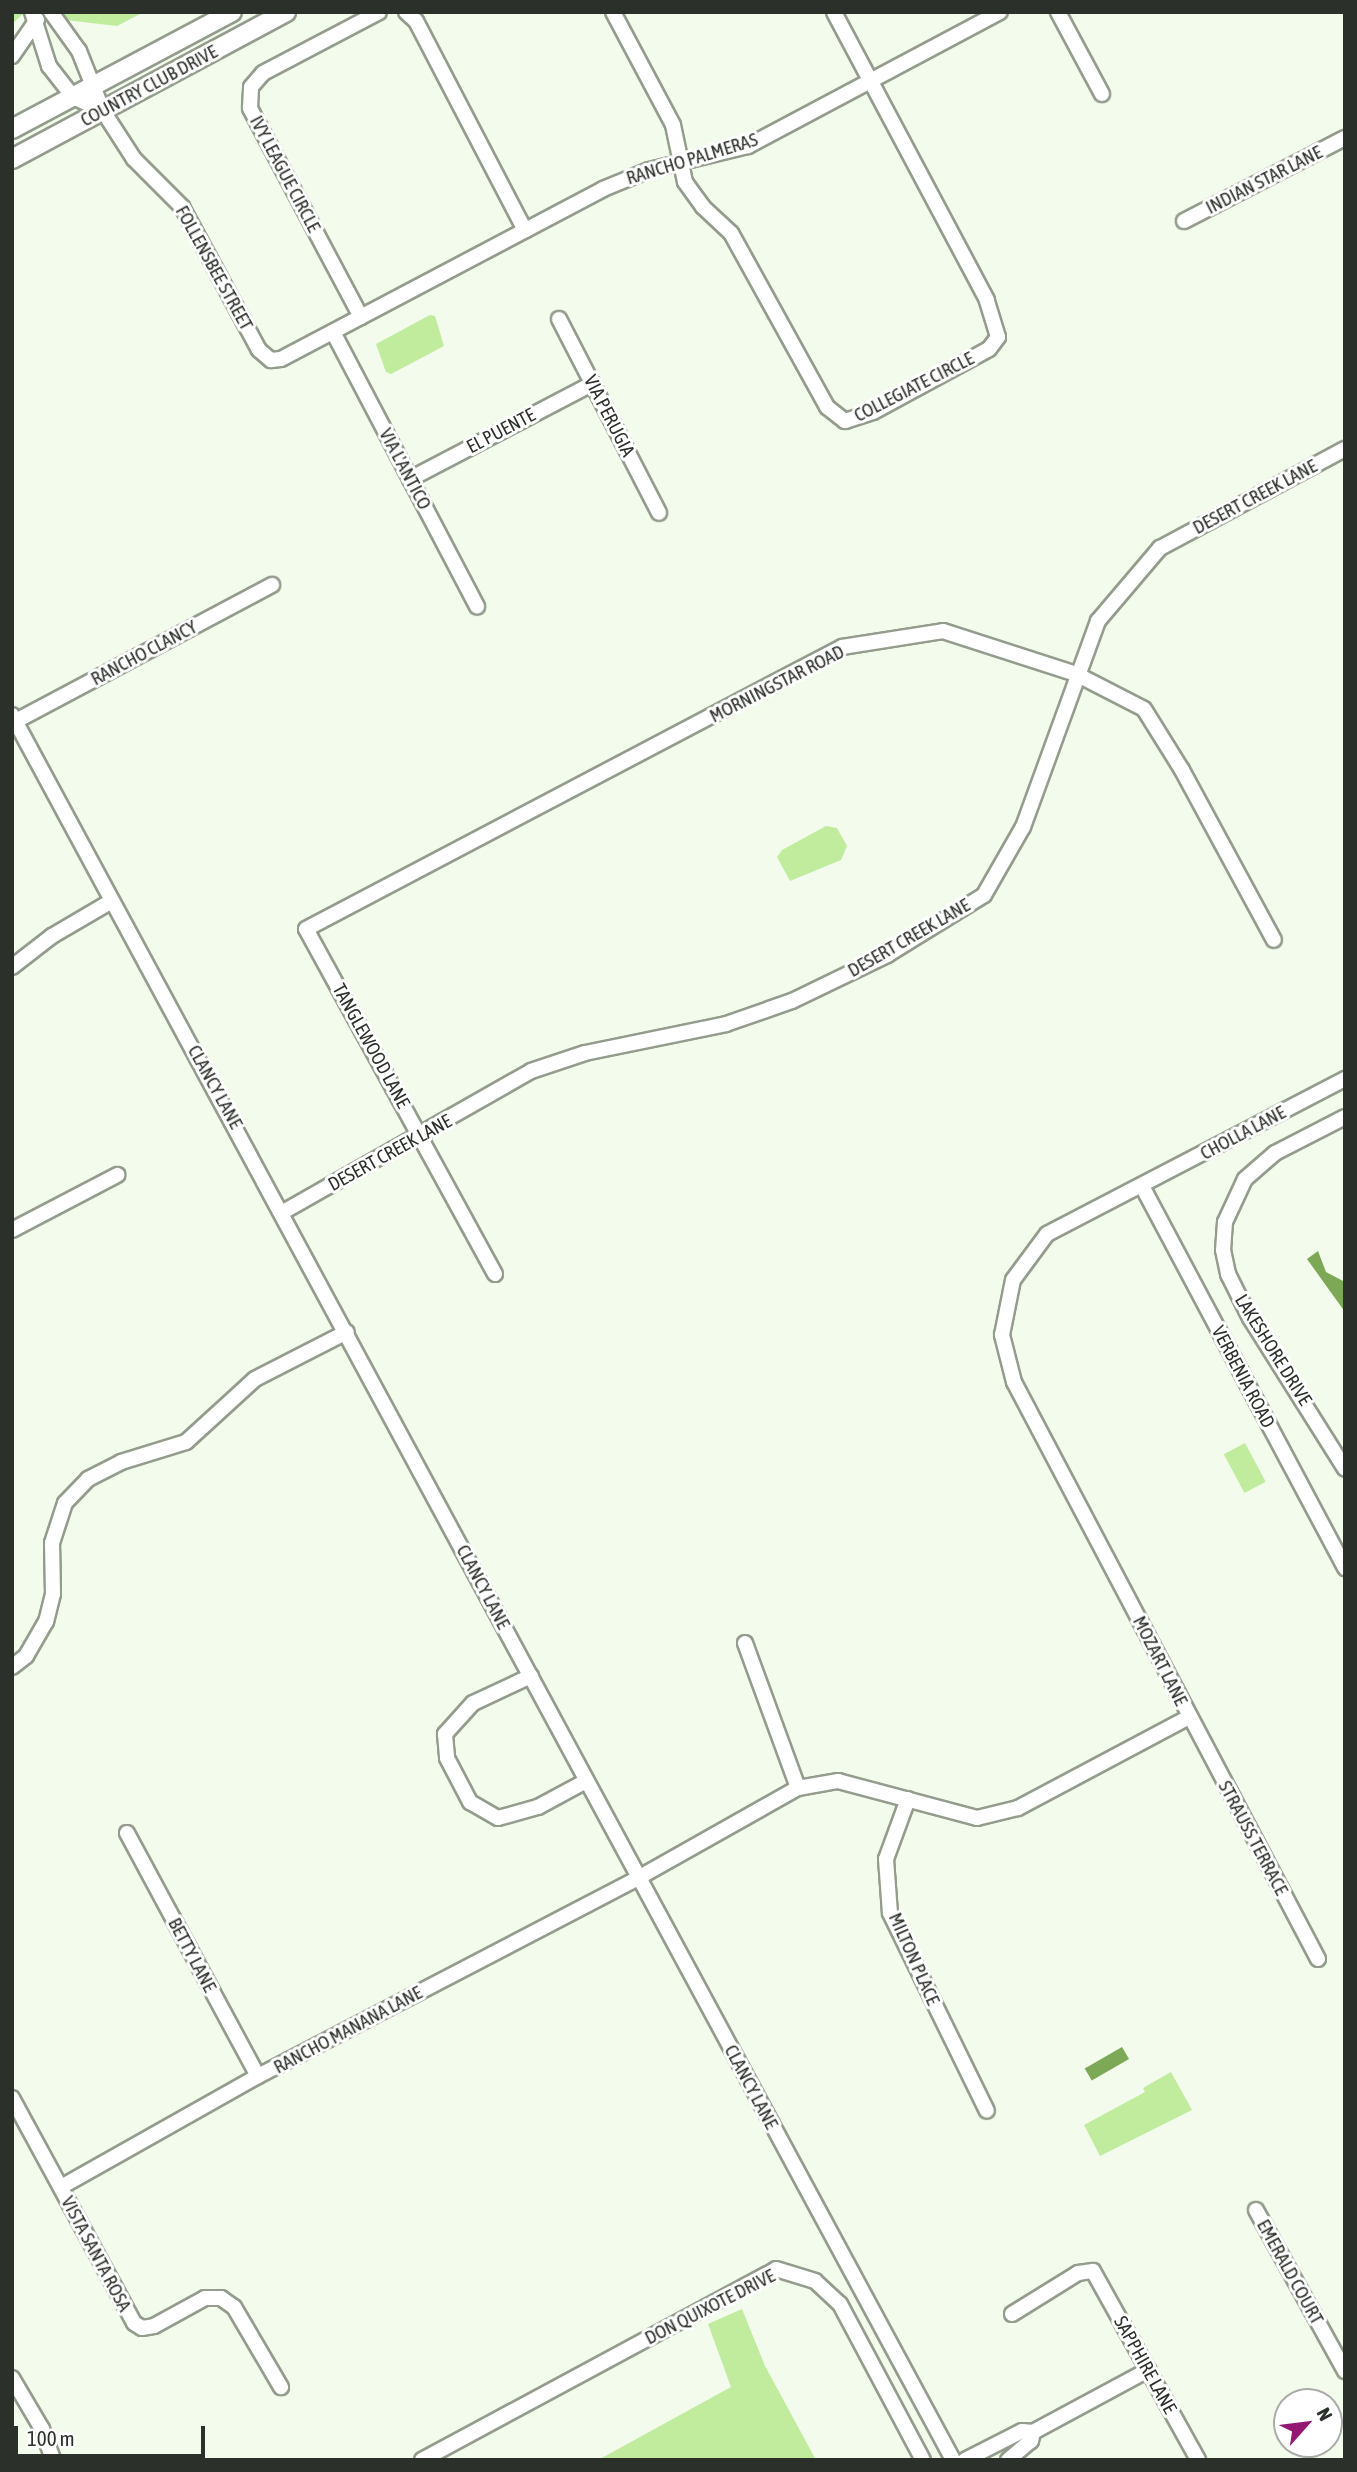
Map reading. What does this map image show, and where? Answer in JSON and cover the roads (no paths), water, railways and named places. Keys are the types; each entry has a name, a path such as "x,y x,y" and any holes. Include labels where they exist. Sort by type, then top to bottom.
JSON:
{"main road":[{"name":"COUNTRY CLUB DRIVE","path":"12,129 232,12"},
{"name":"COUNTRY CLUB DRIVE","path":"12,159 286,12"}],"street":[{"path":"12,57 33,17 49,12"},
{"name":"FOLLENSBEE STREET","path":"49,12 79,51 103,111 134,159 182,207 258,350 271,360"},
{"name":"IVY LEAGUE CIRCLE","path":"361,317 250,108 250,97 251,87 263,73 379,12"},
{"path":"406,12 416,21 525,230"},
{"path":"614,12 673,125 679,164"},
{"path":"834,12 870,80"},
{"name":"RANCHO PALMERAS","path":"271,360 333,332 603,189 679,164 748,146 1000,12"},
{"path":"1058,12 1102,94"},
{"path":"33,17 49,66 73,97 103,111"},
{"name":"COLLEGIATE CIRCLE","path":"679,164 685,182 703,207 731,233 749,260 827,407 845,421 858,419 989,349 998,337 987,300 870,80"},
{"name":"INDIAN STAR LANE","path":"1184,221 1345,138"},
{"name":"VIA PERUGIA","path":"559,319 659,513"},
{"name":"VIA L'ANTICO","path":"333,332 477,606"},
{"name":"EL PUENTE","path":"410,479 592,384"},
{"name":"DESERT CREEK LANE","path":"283,1212 421,1136 531,1071 585,1053 726,1024 792,1001 887,955 984,895 1023,827 1076,674 1098,621 1160,548 1345,449"},
{"name":"RANCHO CLANCY","path":"14,718 271,585"},
{"name":"MORNINGSTAR ROAD","path":"306,929 842,648 943,631 1076,674 1144,709 1182,770 1274,940"},
{"name":"CLANCY LANE","path":"14,718 110,902 283,1212 638,1878 953,2460"},
{"path":"12,967 52,936 110,902"},
{"name":"TANGLEWOOD LANE","path":"306,929 495,1274"},
{"name":"CHOLLA LANE","path":"1142,1186 1345,1079"},
{"name":"LAKESHORE DRIVE","path":"1345,1117 1275,1153 1245,1180 1225,1222 1223,1250 1228,1274 1250,1318 1345,1469"},
{"path":"12,1230 117,1175"},
{"name":"VERBENIA ROAD","path":"1142,1186 1345,1568"},
{"name":"MOZART LANE","path":"638,1878 798,1788 838,1781 977,1818 1018,1808 1189,1717 1014,1382 1002,1335 1013,1280 1047,1234 1142,1186"},
{"path":"12,1667 26,1656 46,1622 53,1594 52,1543 65,1503 88,1479 121,1462 186,1442 255,1379 347,1332"},
{"path":"745,1643 798,1788"},
{"path":"531,1676 473,1703 445,1734 453,1769 470,1802 498,1818 538,1807 586,1781"},
{"name":"STRAUSS TERRACE","path":"1189,1717 1318,1959"},
{"name":"MILTON PLACE","path":"908,1799 886,1859 890,1913 987,2111"},
{"name":"BETTY LANE","path":"127,1833 258,2077"},
{"name":"RANCHO MANANA LANE","path":"61,2187 258,2077 638,1878"},
{"path":"12,2098 61,2187"},
{"name":"VISTA SANTA ROSA","path":"61,2187 134,2323 142,2329 154,2326 205,2298 221,2298 234,2307 281,2388"},
{"name":"EMERALD COURT","path":"1256,2210 1345,2371"},
{"name":"DON QUIXOTE DRIVE","path":"422,2460 776,2269 815,2281 840,2304 923,2460"},
{"name":"SAPPHIRE LANE","path":"1012,2314 1077,2273 1093,2270 1198,2460"},
{"path":"965,2460 1022,2431 1033,2432 1148,2370"},
{"path":"12,2378 42,2429 53,2460"},
{"path":"1008,2460 1031,2441 1033,2432"}]}
